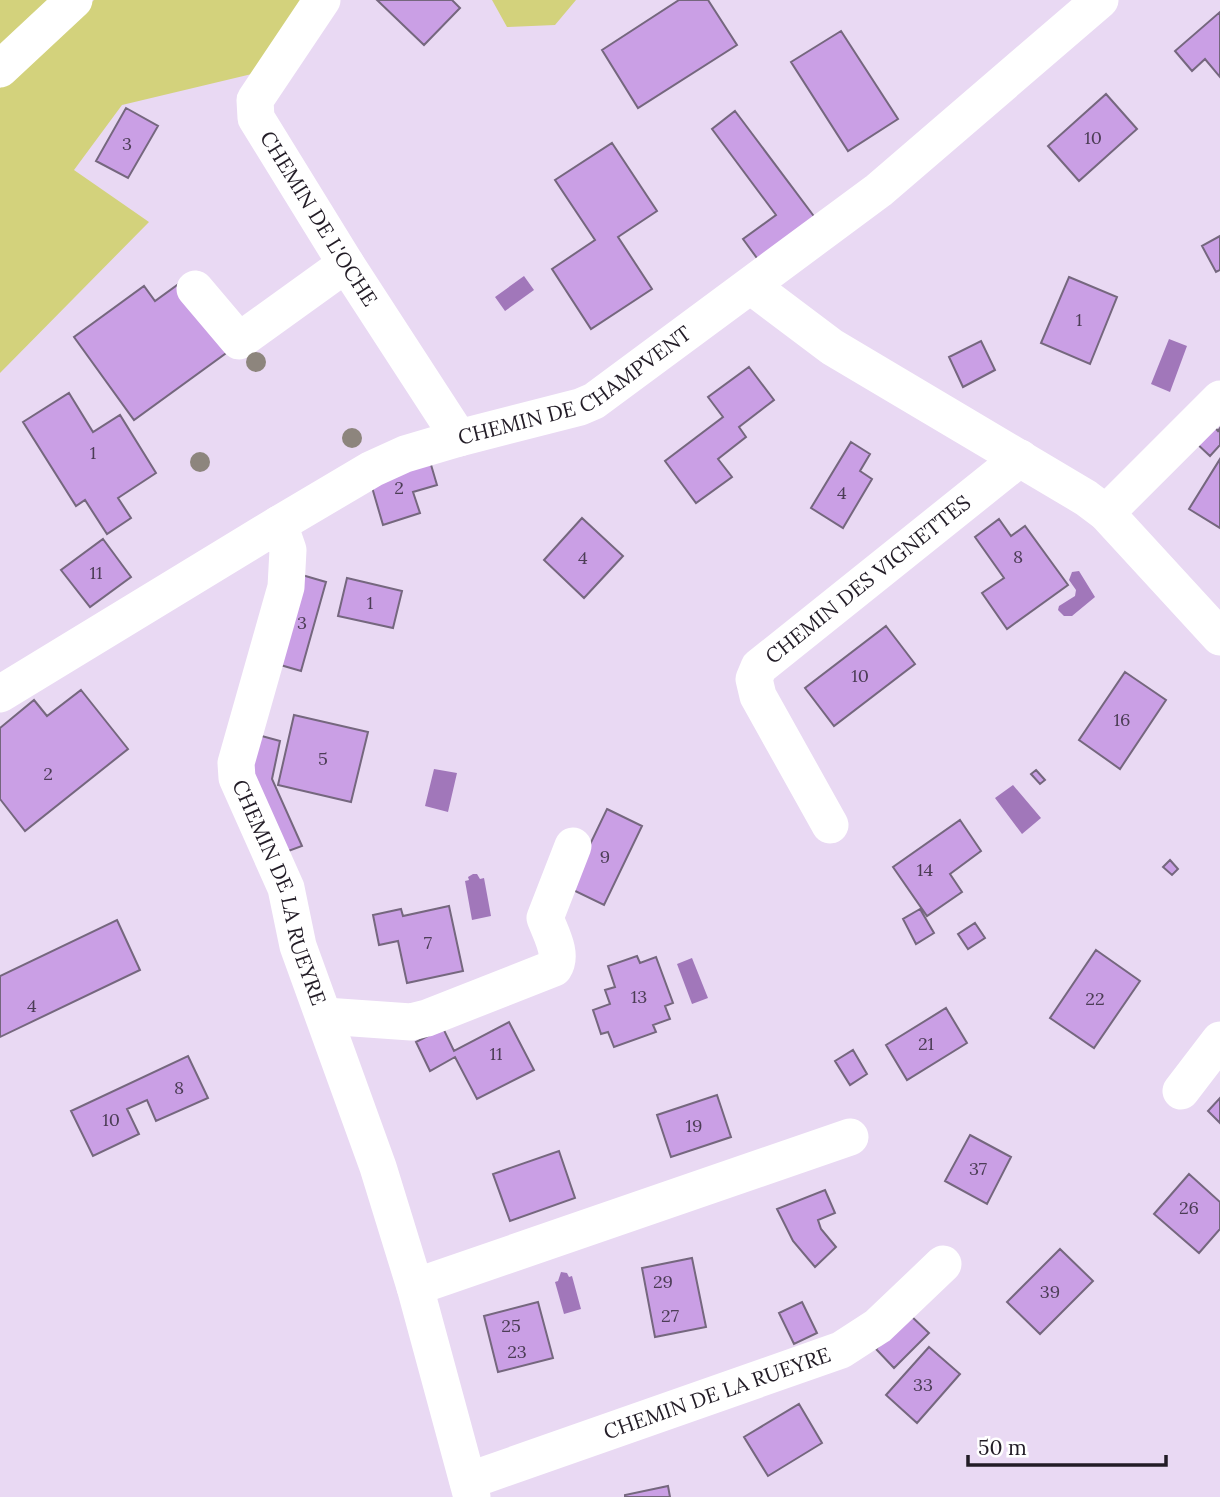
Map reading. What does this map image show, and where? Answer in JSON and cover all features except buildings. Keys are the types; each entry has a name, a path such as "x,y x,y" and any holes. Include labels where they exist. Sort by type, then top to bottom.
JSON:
{"street":[{"path":"0,69 74,0"},
{"name":"CHEMIN DE L'OCHE","path":"322,0 255,100 256,118 346,264 459,438"},
{"name":"CHEMIN DE CHAMPVENT","path":"0,694 372,469 405,454 594,401 879,190 1100,0"},
{"path":"195,289 239,341 346,264"},
{"path":"751,286 832,347 1086,498 1106,513 1220,637"},
{"path":"1106,513 1220,400"},
{"name":"CHEMIN DES VIGNETTES","path":"830,825 758,696 754,679 758,667 1020,458"},
{"name":"CHEMIN DE LA RUEYRE","path":"279,524 288,550 286,587 236,762 237,778 286,888 298,946 378,1167 415,1287 470,1489 841,1350 878,1326 943,1264"},
{"name":"CHEMIN DE LA RUEYRE","path":"325,1016 411,1022 554,968 558,961 557,952 545,918 573,846"},
{"path":"1181,1091 1220,1040"},
{"path":"415,1287 850,1137"}],"shaded area":[{"path":"0,0 57,0 0,55"},
{"path":"94,0 338,0 260,72 122,105 74,170 149,222 0,373 0,88"},
{"path":"492,0 576,0 555,25 507,27"},
{"path":"524,276 534,290 505,311 495,297"},
{"path":"1169,339 1187,346 1170,392 1151,384"},
{"path":"1079,571 1095,597 1072,616 1064,616 1058,610 1059,606 1075,596 1076,590 1069,580 1072,572"},
{"path":"434,769 457,773 448,812 425,806"},
{"path":"1013,785 1041,818 1022,834 995,798"},
{"path":"477,874 480,879 484,878 491,916 472,920 465,881"},
{"path":"692,958 708,998 692,1004 677,964"},
{"path":"561,1272 572,1276 581,1309 564,1314 555,1282"}]}
